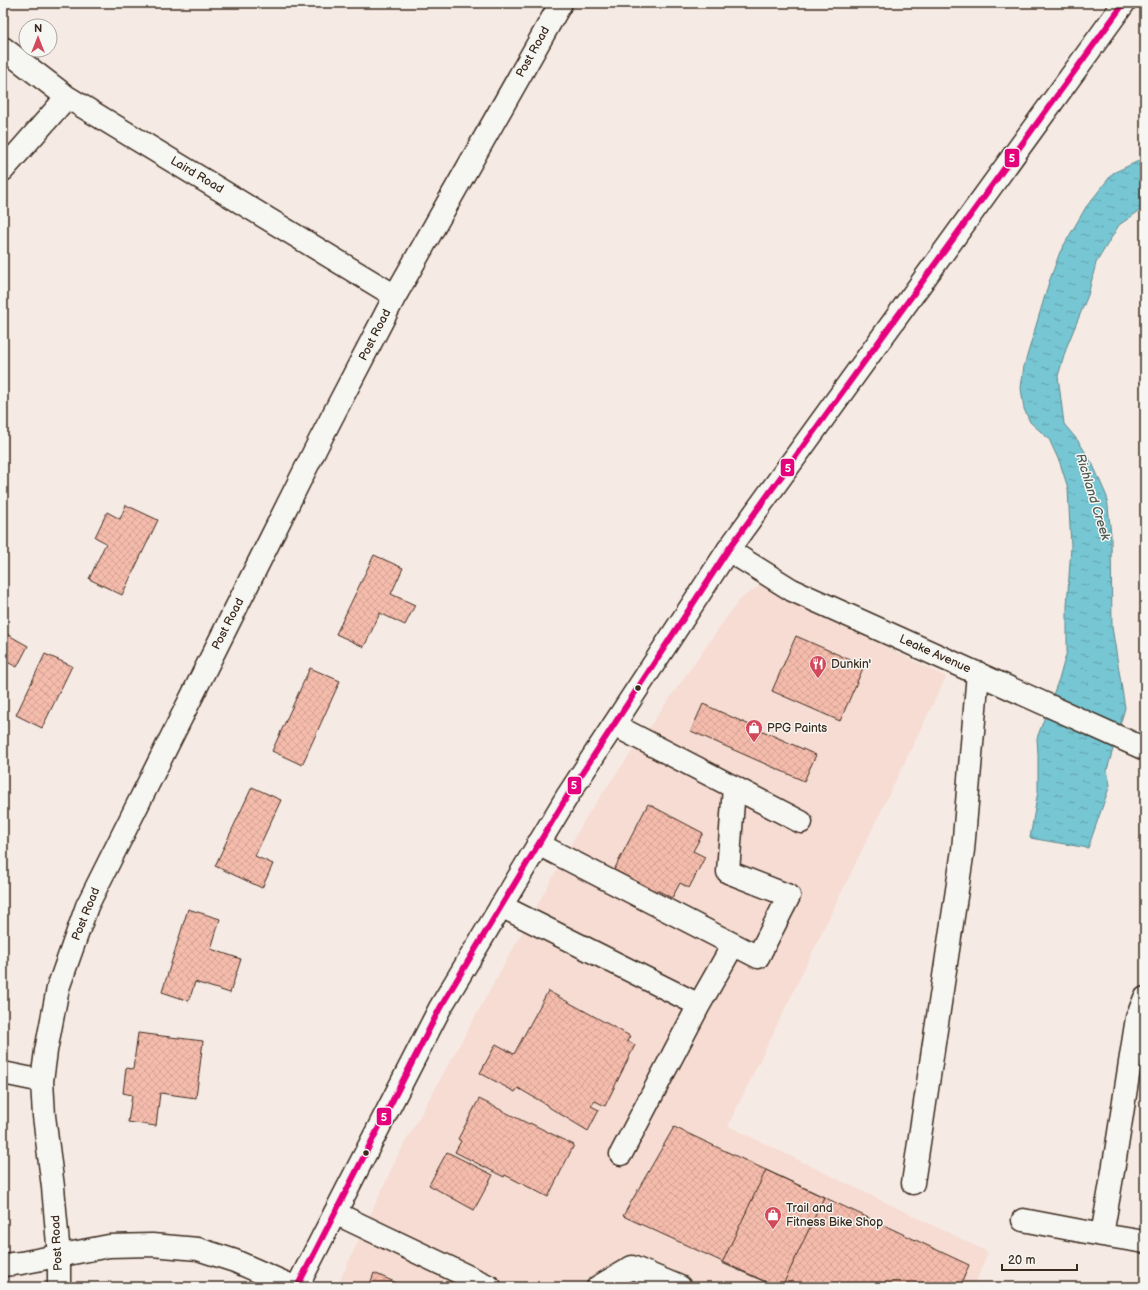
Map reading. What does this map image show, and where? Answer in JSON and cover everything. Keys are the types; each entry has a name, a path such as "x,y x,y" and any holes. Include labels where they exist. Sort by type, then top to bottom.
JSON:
{"street":[{"name":"Post Road","path":"59,1287 59,1256 53,1187 44,1116 42,1081 58,988 87,906 319,442 395,296 560,3"},
{"path":"3,1265 109,1246 152,1245 198,1249 235,1261 296,1287 440,1008 568,795 728,550 1124,3"},
{"name":"Laird Road","path":"3,48 67,97 395,296"},
{"path":"3,170 67,97"},
{"name":"Leake Avenue","path":"728,550 792,590 1145,750"},
{"path":"913,1183 963,850 978,673"},
{"path":"614,724 802,822"},
{"path":"538,844 758,957 789,896 728,872 734,787"},
{"path":"501,906 699,1005"},
{"path":"621,1154 699,1005 733,945"},
{"path":"1102,1235 1138,1018 1145,998"},
{"path":"3,1073 42,1081"},
{"path":"335,1213 490,1287"},
{"path":"1023,1220 1145,1242"},
{"path":"598,1287 632,1267 680,1287"}],"shaded area":[{"path":"762,584 946,677 728,1126 988,1252 974,1287 337,1287 397,1157 588,814 739,600"}],"water":[{"name":"Richland Creek","path":"1145,158 1145,207 1119,225 1096,263 1088,295 1067,346 1058,376 1064,424 1079,442 1093,465 1107,497 1111,535 1112,627 1125,708 1107,770 1110,785 1088,848 1030,838 1038,791 1037,738 1060,676 1067,651 1067,606 1071,547 1068,488 1060,463 1049,439 1030,422 1024,409 1021,388 1024,366 1049,282 1060,252 1086,207 1113,173"}],"building":[{"path":"126,505 158,520 122,595 89,579 106,543 95,537 107,512 120,519"},
{"path":"374,555 403,568 391,594 415,605 405,625 380,613 364,647 336,634"},
{"path":"3,632 28,646 17,667 3,660"},
{"name":"Dunkin'","path":"796,636 864,666 840,721 772,691"},
{"path":"45,654 72,666 42,728 16,715"},
{"path":"310,668 340,681 302,765 272,751"},
{"name":"PPG Paints","path":"703,704 816,755 804,781 691,731"},
{"path":"252,787 281,800 255,856 273,864 262,888 215,866"},
{"path":"648,804 703,833 693,851 705,857 689,888 680,883 672,898 657,890 656,892 614,870"},
{"path":"188,909 220,919 211,949 241,959 230,993 195,982 189,1001 162,992"},
{"path":"548,991 630,1036 627,1041 635,1045 605,1106 595,1101 591,1106 599,1110 588,1131 518,1088 515,1092 480,1073 496,1044 514,1054"},
{"path":"138,1033 203,1041 196,1098 160,1093 156,1126 128,1122 132,1095 123,1093 126,1068 133,1069"},
{"path":"479,1099 574,1145 548,1197 455,1152 461,1141 458,1139"},
{"path":"674,1127 969,1265 960,1287 777,1287 623,1216"},
{"path":"447,1152 493,1175 474,1210 429,1185"},
{"name":"Trail and Fitness Bike Shop","path":"766,1170 824,1197 782,1287 777,1287 722,1263"},
{"path":"374,1273 406,1287 369,1287"}],"transit line":[{"name":"5","path":"297,1287 440,1008 568,795 728,550 1124,3"}],"place":[{"name":"Dunkin'","path":"818,679"},
{"name":"PPG Paints","path":"754,743"},
{"name":"Trail and Fitness Bike Shop","path":"773,1230"}]}
